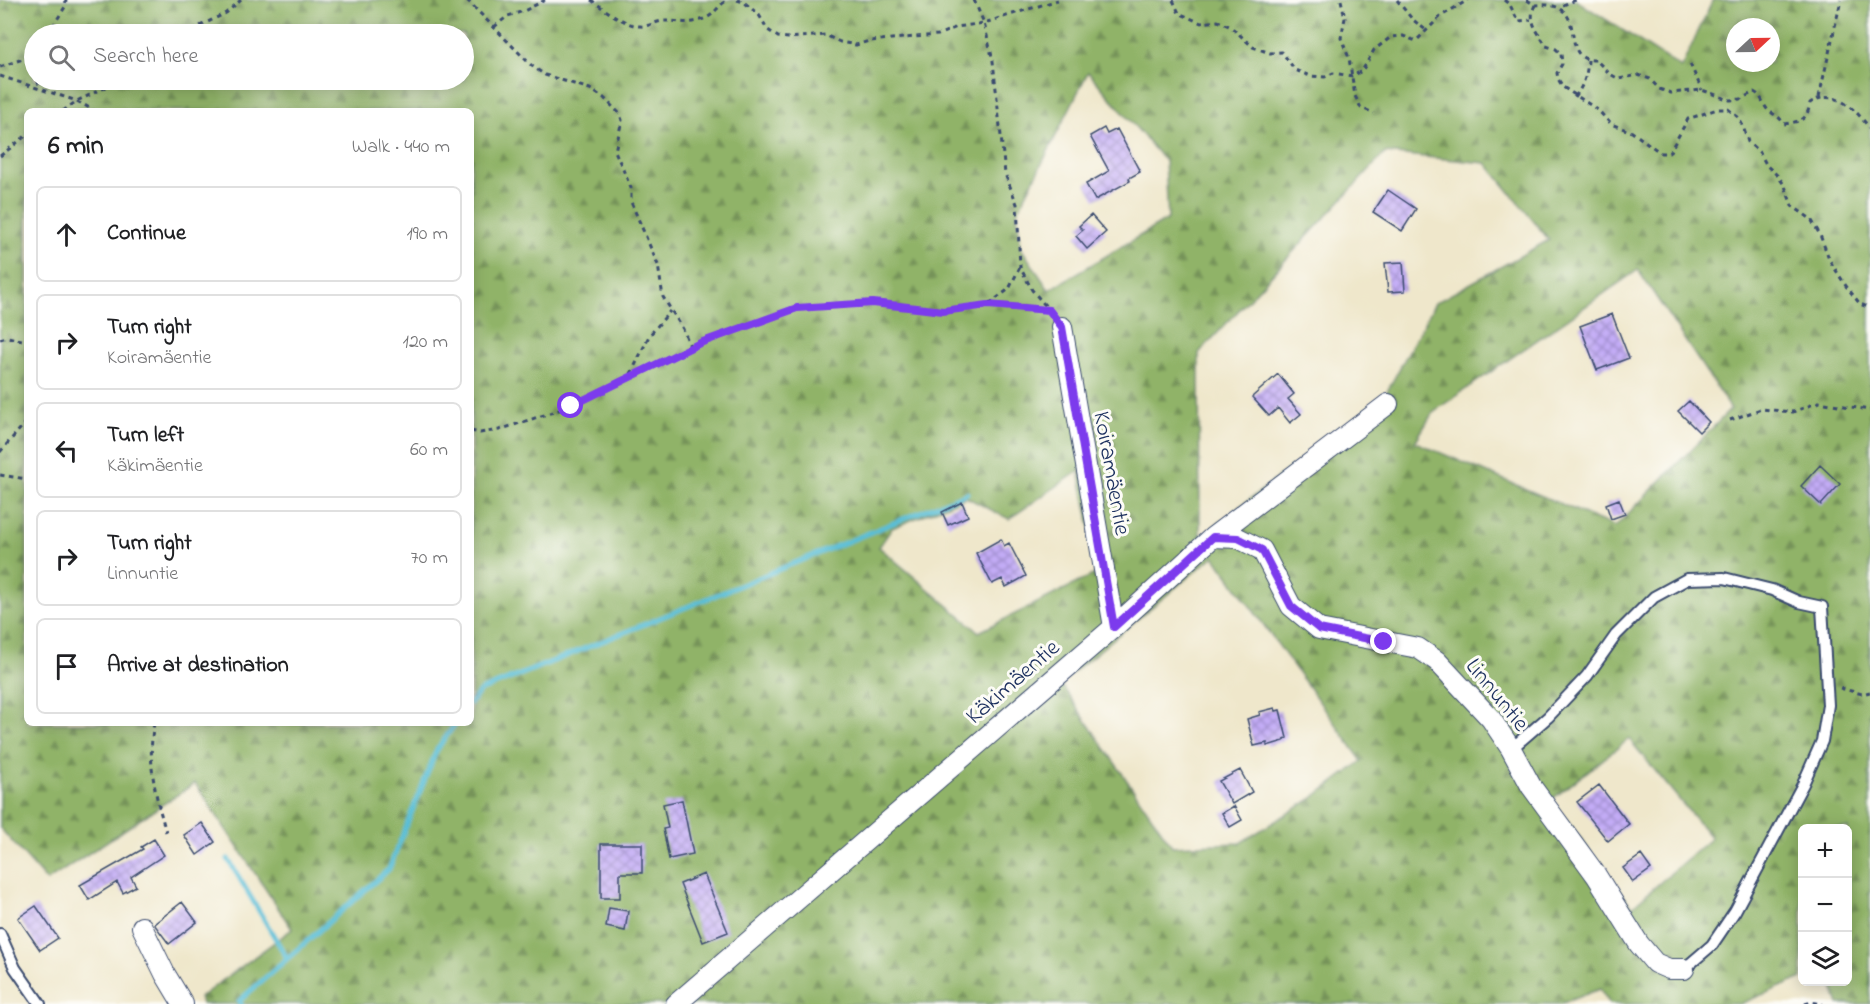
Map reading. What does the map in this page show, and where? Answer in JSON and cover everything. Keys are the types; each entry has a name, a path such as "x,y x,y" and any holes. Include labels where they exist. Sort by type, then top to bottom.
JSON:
{"street":[{"name":"Koiramäentie","path":"1062,327 1114,627"},
{"name":"Käkimäentie","path":"676,1004 1114,627 1213,537 1388,404"},
{"name":"Linnuntie","path":"1213,537 1238,538 1262,550 1291,606 1319,629 1418,648 1437,661 1491,719 1531,786 1596,875 1640,944 1656,963 1669,969 1684,969"},
{"path":"142,927 183,1004"}],"lane":[{"path":"1511,749 1548,717 1587,676 1616,635 1654,597 1687,579 1724,578 1822,607 1828,705 1822,741 1803,784 1736,910 1712,945 1684,969"},
{"path":"0,934 15,968 40,1004"}],"path":[{"path":"54,24 65,7 66,0"},
{"path":"204,24 226,13 241,0"},
{"path":"466,0 532,66 545,75 590,89 604,98 619,113 622,120 615,151 631,188 631,202 634,210 658,265 663,297 683,329 691,348"},
{"path":"494,27 508,16 545,0"},
{"path":"591,0 637,26 650,26 661,21 687,24 710,16 723,2 729,0"},
{"path":"736,0 744,2 759,15 768,30 778,37 825,35 840,42 856,45 869,41 938,35 957,27 984,23 1058,0"},
{"path":"474,432 500,430 571,406 631,375 691,348 797,308 873,303 943,311 988,305 1049,310 1032,290 1020,267 1017,204 1005,174 993,61 984,23 974,0"},
{"path":"1173,0 1179,13 1201,23 1218,21 1231,27 1253,47 1270,53 1282,52 1295,70 1310,76 1325,76 1333,73 1352,76 1362,71 1374,50 1391,37 1403,36 1416,41 1441,16 1468,0"},
{"path":"1341,0 1345,18 1341,38 1349,58 1355,96 1361,108 1374,113"},
{"path":"1397,0 1412,19 1428,31"},
{"path":"1504,0 1510,5 1518,21 1531,20"},
{"path":"1527,0 1535,5"},
{"path":"1870,129 1857,111 1834,99 1819,97 1810,103 1808,114 1801,121 1784,124 1778,115 1768,110 1760,95 1754,92 1742,99 1730,100 1702,90 1671,93 1659,89 1650,79 1638,75 1619,79 1610,74 1596,60 1581,57 1576,50 1572,16 1563,5 1549,0 1535,5 1531,13 1531,20 1546,46 1562,54 1562,64 1557,73 1563,87 1598,110 1611,123 1632,132 1661,153 1669,153 1688,119 1717,109 1728,109 1738,117 1748,142 1760,153 1767,166 1785,186 1792,206 1810,219 1820,235 1830,261 1846,286 1860,304 1870,308"},
{"path":"1563,5 1576,0"},
{"path":"1819,97 1841,0"},
{"path":"0,67 24,59"},
{"path":"1575,97 1587,74 1588,60"},
{"path":"1690,64 1702,90"},
{"path":"0,76 24,84"},
{"path":"42,90 77,101 90,108"},
{"path":"67,108 100,90"},
{"path":"1728,109 1730,100"},
{"path":"0,156 24,137"},
{"path":"988,305 1009,289 1020,267"},
{"path":"631,375 649,336 670,311"},
{"path":"0,339 7,337 24,340"},
{"path":"1730,420 1761,409 1793,412 1819,402 1870,410"},
{"path":"0,452 24,424"},
{"path":"0,475 24,479"},
{"path":"1826,685 1862,694 1870,693"},
{"path":"154,726 151,741 154,791 166,832"},
{"path":"1805,1004 1811,1002 1823,1004"}],"green space":[{"path":"0,0 1576,0 1681,68 1713,0 1870,0 1870,1004 1839,1004 1832,986 1852,986 1852,824 1798,824 1798,980 1740,1004 1610,1004 1600,989 1560,1004 202,1004 199,998 292,929 195,783 47,881 0,828","holes":["1088,72 1165,161 1168,219 1049,290 1021,248 1017,213","1385,153 1486,163 1549,240 1435,303 1384,397 1200,537 1199,353","1638,270 1731,409 1615,527 1415,442 1433,412","1079,471 1099,572 979,632 879,547 892,528 966,497 1009,519","1214,556 1362,761 1313,798 1240,843 1172,846 1060,683","1629,739 1711,838 1632,907 1551,800"]}],"building":[{"path":"1104,128 1107,134 1117,129 1140,172 1129,178 1130,181 1095,200 1086,184 1109,171 1090,136"},
{"path":"1388,190 1416,209 1402,231 1373,212"},
{"path":"1091,215 1106,232 1087,249 1076,236 1083,230 1079,226"},
{"path":"1403,262 1405,291 1388,292 1385,263"},
{"path":"1612,314 1629,358 1597,370 1580,326"},
{"path":"1278,374 1294,394 1288,399 1301,414 1290,423 1278,408 1269,416 1252,397"},
{"path":"1689,401 1709,422 1699,432 1678,411"},
{"path":"1820,465 1840,484 1821,505 1801,486"},
{"path":"1619,499 1625,514 1611,519 1606,504"},
{"path":"962,502 968,516 948,525 942,512"},
{"path":"1001,539 1004,546 1009,543 1026,576 1006,587 1002,579 992,584 976,553"},
{"path":"1275,708 1276,711 1280,710 1287,738 1267,746 1267,743 1254,746 1247,719 1260,715 1259,712"},
{"path":"1240,770 1252,792 1232,804 1219,781"},
{"path":"1599,785 1629,824 1608,841 1577,802"},
{"path":"682,800 693,854 669,859 663,829 668,828 663,804"},
{"path":"1234,806 1242,820 1230,827 1222,813"},
{"path":"202,823 215,842 197,855 184,835"},
{"path":"154,839 164,855 131,877 136,886 123,893 117,882 89,900 80,885 143,849 141,847"},
{"path":"601,844 642,844 642,873 620,873 620,898 601,898"},
{"path":"1641,855 1651,869 1633,882 1623,868"},
{"path":"704,874 728,932 703,942 680,884"},
{"path":"182,902 197,922 169,944 154,924"},
{"path":"36,906 58,938 40,950 18,918"},
{"path":"609,908 628,911 625,931 606,927"}],"waterway":[{"path":"474,699 480,691 967,493"},
{"path":"241,1004 239,1001 389,869 437,749 454,726"},
{"path":"228,859 287,958"}],"route":[{"path":"571,406 700,343 797,308 873,303 943,311 988,305 1049,310 1062,327 1114,627 1213,537 1238,538 1262,550 1291,606 1319,629 1384,642"}]}
